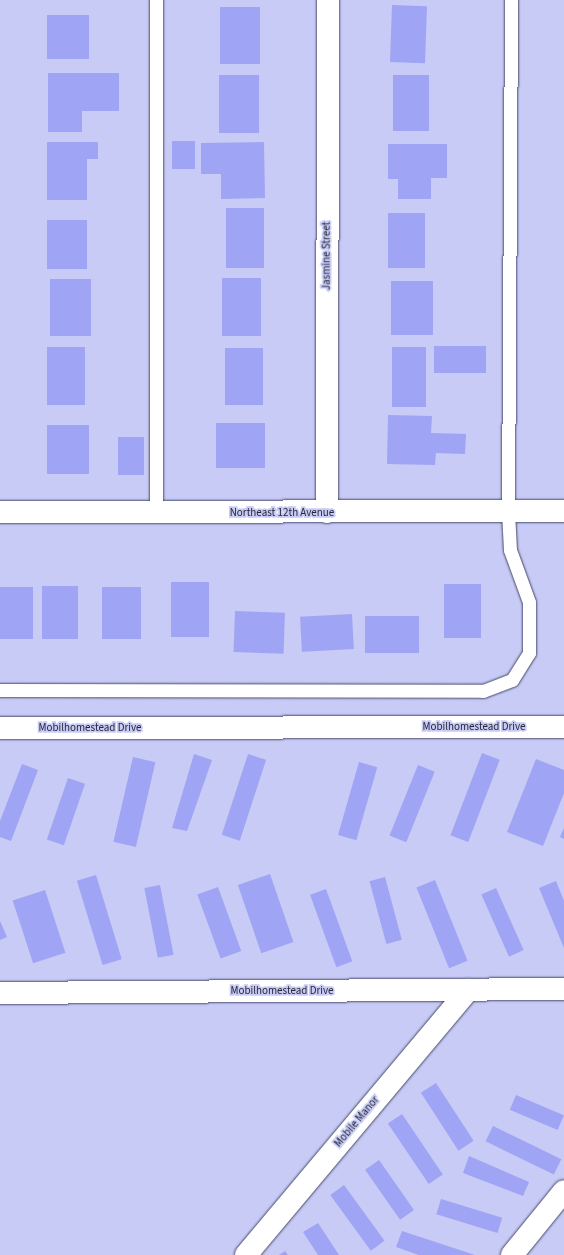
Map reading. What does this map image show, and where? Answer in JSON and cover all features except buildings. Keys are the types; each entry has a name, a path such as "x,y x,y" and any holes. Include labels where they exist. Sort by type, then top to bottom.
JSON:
{"street":[{"name":"Jasmine Street","path":"327,512 328,0"},
{"name":"Northeast 12th Avenue","path":"0,512 156,513 564,511"},
{"name":"Mobilhomestead Drive","path":"0,728 564,727"},
{"name":"Mobilhomestead Drive","path":"0,994 564,989"},
{"name":"Mobile Manor","path":"246,1255 468,990"},
{"path":"512,1255 564,1191"}],"lane":[{"path":"156,0 156,513"},
{"path":"0,690 483,691 512,680 529,653 529,602 510,550 508,511 510,0"}]}
